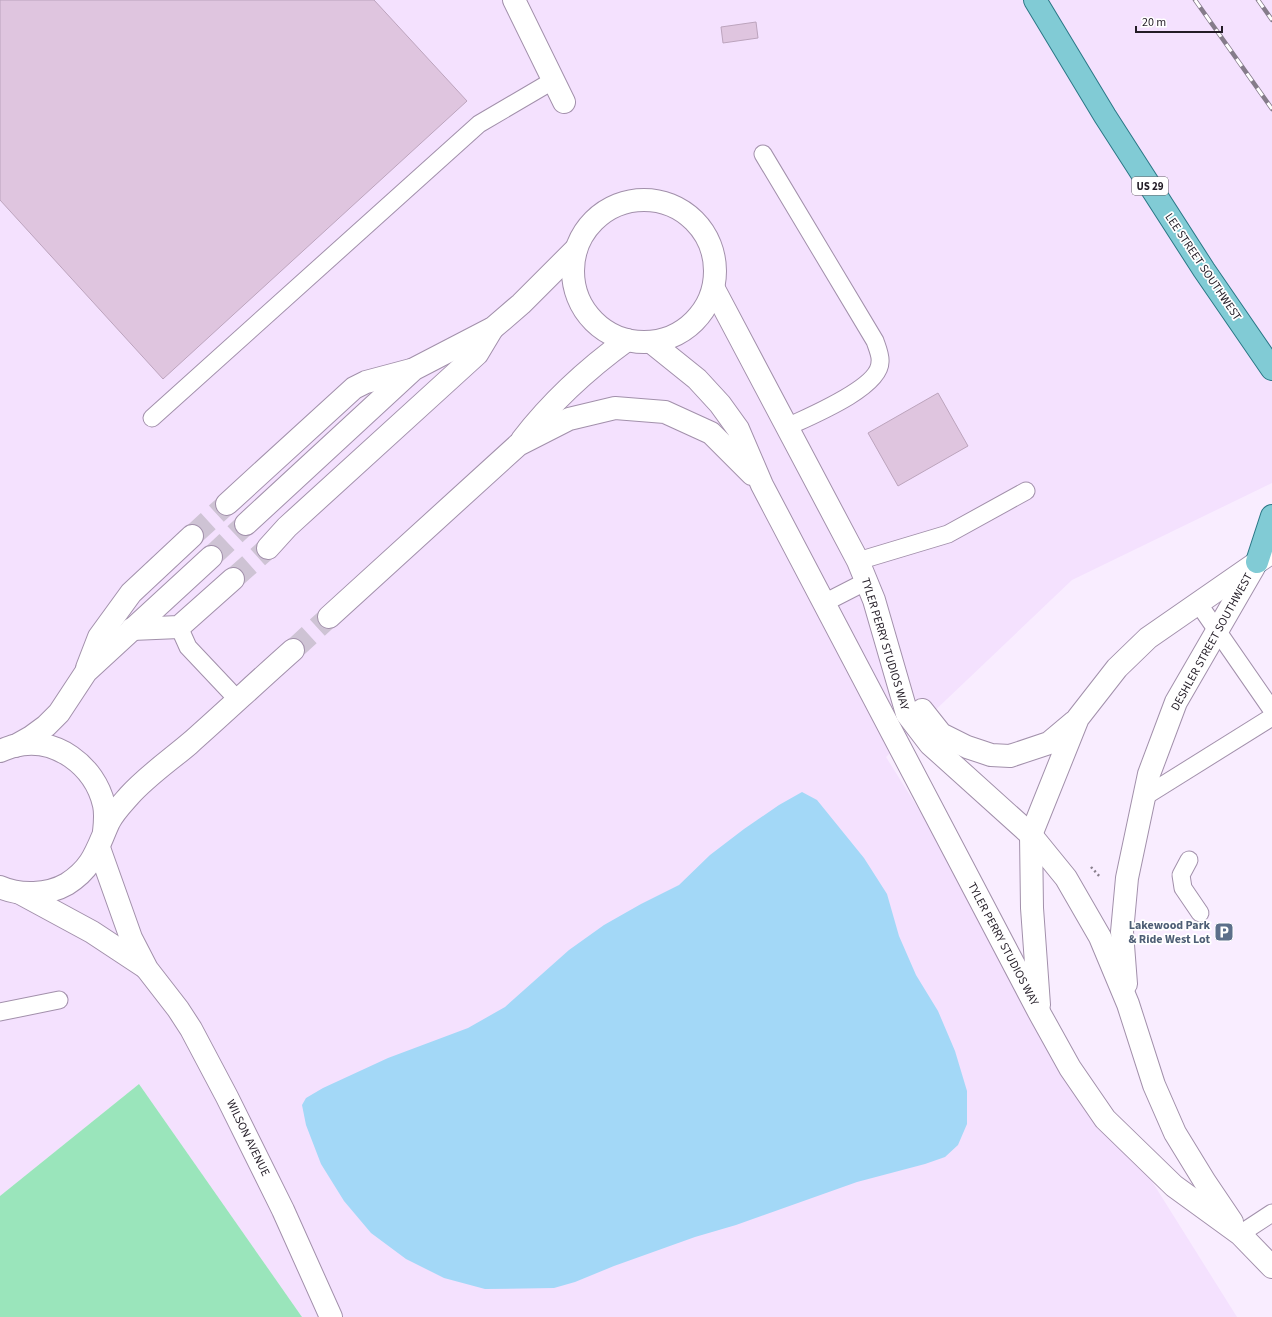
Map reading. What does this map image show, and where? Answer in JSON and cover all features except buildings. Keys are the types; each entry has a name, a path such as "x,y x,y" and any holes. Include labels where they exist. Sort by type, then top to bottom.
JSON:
{"main road":[{"name":"LEE STREET SOUTHWEST","path":"1036,0 1105,116 1204,270 1272,368"},
{"path":"1264,557 1272,516"}],"street":[{"path":"514,0 564,102"},
{"path":"632,200 654,200 665,202 685,211 701,226 707,236 715,256 716,267 714,289 699,318 672,336 651,342 627,340 606,331 596,324 582,307 574,284 573,272 576,249 580,239 593,220 611,207 632,200"},
{"path":"227,504 354,388 366,382 414,369 493,328 520,304 576,249"},
{"name":"TYLER PERRY STUDIOS WAY","path":"714,289 858,561 874,600 907,714 930,744 1031,835 1066,878 1100,937 1128,1004"},
{"path":"268,548 293,522 477,354 493,328"},
{"path":"329,617 518,445 541,416 557,399 599,360 627,340"},
{"name":"TYLER PERRY STUDIOS WAY","path":"651,342 697,380 720,404 738,429 762,485 1040,1014 1070,1068 1105,1119 1174,1186 1240,1234"},
{"path":"246,524 414,369"},
{"path":"518,445 569,419 615,408 665,412 711,433 762,485"},
{"path":"86,672 99,637 131,593 192,536"},
{"path":"8,748 31,737 46,726 86,672 211,557"},
{"name":"DESHLER STREET SOUTHWEST","path":"1040,1014 1032,908 1031,835 1078,718 1117,668 1142,643 1264,557"},
{"name":"DESHLER STREET SOUTHWEST","path":"1128,1004 1122,932 1124,909 1127,878 1149,774 1176,702 1217,631 1264,557"},
{"path":"132,630 179,626 233,580"},
{"path":"10,890 35,893 51,890 67,884 80,875 91,863 110,821 120,806 131,794 293,650"},
{"path":"891,660 920,708 941,734 967,747 991,755 1010,756 1049,743 1078,718"},
{"path":"8,748 36,744 52,747 67,754 82,765 93,777 100,792 104,806 105,820 101,842 124,921 147,969"},
{"path":"10,890 92,932 147,969"},
{"name":"WILSON AVENUE","path":"147,969 178,1009 206,1055 304,1254 331,1317"},
{"path":"1128,1004 1151,1077 1175,1133 1205,1182 1240,1234 1272,1267"}],"lane":[{"path":"152,418 479,124 554,80"},
{"path":"763,154 875,341 881,362 874,378 844,400 787,427"},
{"path":"858,561 948,534 1026,491"},
{"path":"824,603 867,581"},
{"path":"1198,603 1272,710"},
{"path":"179,626 188,647 238,700"},
{"path":"1144,797 1272,717"},
{"path":"1189,860 1181,875 1183,888 1200,913"},
{"path":"0,1012 60,1000"},
{"path":"1240,1234 1272,1213"}],"shaded area":[{"path":"0,0 1272,0 1272,483 1072,580 886,757 1237,1317 302,1317 139,1084 0,1196"}],"green space":[{"path":"139,1084 302,1317 0,1317 0,1196"}],"water":[{"path":"802,792 817,800 864,858 887,894 899,936 916,975 938,1011 955,1051 967,1091 967,1124 958,1145 945,1157 925,1164 857,1182 736,1225 695,1237 614,1266 575,1282 554,1288 485,1289 444,1278 406,1259 371,1233 344,1201 321,1164 306,1125 302,1105 306,1098 323,1088 388,1058 468,1028 505,1007 569,950 604,925 679,885 710,855 744,829 779,805"}],"tunnel":[{"path":"192,536 227,504"},
{"path":"211,557 246,524"},
{"path":"233,579 268,548"},
{"path":"293,650 329,617"}],"railway":[{"path":"1195,0 1272,109"},
{"path":"1258,0 1272,20"}],"place":[{"name":"Lakewood Park & Ride West Lot","path":"1224,932"}]}
